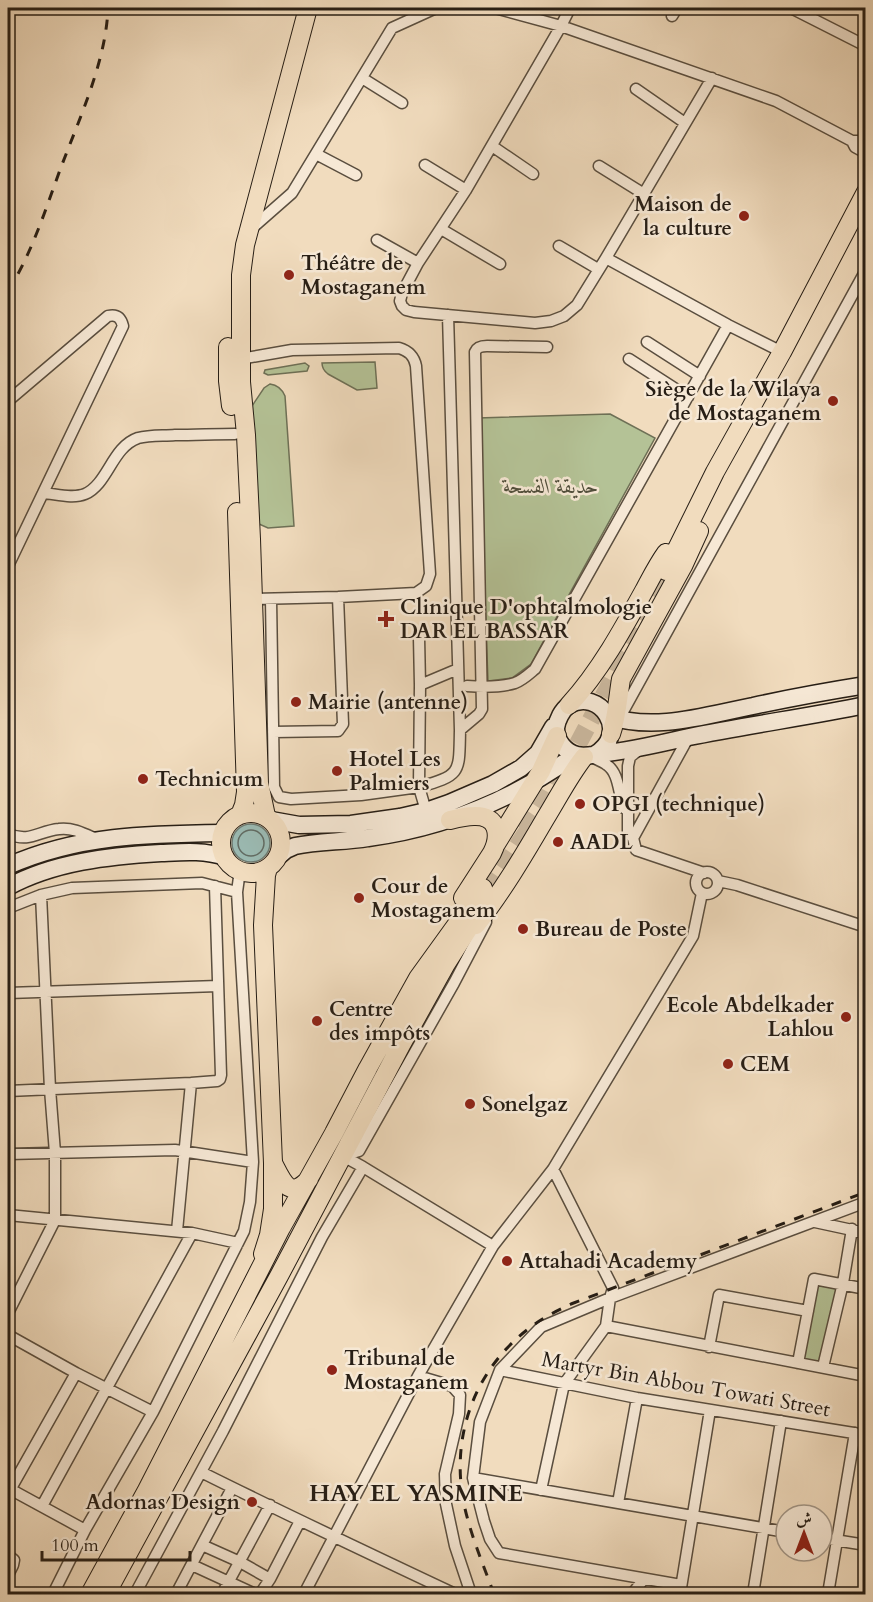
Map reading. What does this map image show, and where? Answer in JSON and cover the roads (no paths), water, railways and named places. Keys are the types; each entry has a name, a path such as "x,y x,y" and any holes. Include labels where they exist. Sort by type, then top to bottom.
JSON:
{"main road":[{"path":"240,815 246,792 235,434 228,381 228,356 237,243 259,147 300,8"},
{"path":"259,1270 269,1235 273,1209 263,925 266,875 281,849 280,833 268,818 259,783 246,435 240,359 241,274 245,245 308,8"},
{"path":"667,572 866,192"},
{"path":"496,845 495,826 489,820 477,816 369,838 295,846 286,850 260,872 252,873 234,867 225,857 221,842 223,833 230,822 240,815 249,813 307,826 351,824 426,811 472,794 513,775 531,760 592,678 658,564 763,411 866,219"},
{"path":"450,820 500,800 554,770 602,750 608,743 621,679 683,566 720,473"},
{"path":"613,722 647,723 685,720 814,693 866,685"},
{"path":"90,1594 147,1490 288,1215 447,923 547,760 562,720 578,702 586,702 603,708 613,722"},
{"path":"562,720 561,744 567,751 586,756 641,748 866,705"},
{"path":"418,978 546,818 568,778 586,756"},
{"path":"8,866 30,856 60,847 98,840 156,834 223,833"},
{"path":"8,887 68,864 104,858 196,851 225,857"},
{"path":"241,871 255,891 263,925"},
{"path":"106,1594 446,964 488,893"},
{"path":"273,1163 288,1187 295,1189 302,1187 310,1177"},
{"path":"273,1163 297,1243"}],"street":[{"path":"249,231 292,193 392,28 436,8"},
{"path":"499,8 561,26 776,101 852,141 866,144"},
{"path":"570,8 466,190 418,263 402,292 400,301 406,310 535,322 551,321 564,316 577,305 712,78"},
{"path":"791,8 866,46"},
{"path":"362,78 402,103"},
{"path":"636,89 685,123"},
{"path":"852,141 855,147 866,153"},
{"path":"492,146 533,174"},
{"path":"316,154 356,175"},
{"path":"425,165 466,190"},
{"path":"599,166 644,194"},
{"path":"441,229 500,264"},
{"path":"377,240 418,263"},
{"path":"558,246 598,269"},
{"path":"606,258 782,352"},
{"path":"613,722 866,270"},
{"path":"8,401 108,316 113,315 122,321 123,326 8,566"},
{"path":"271,599 274,787 279,797 291,799 361,795 419,787 445,780 453,773 459,763 460,730 448,315"},
{"path":"467,686 482,687 515,683 535,669 728,325"},
{"path":"647,342 700,376"},
{"path":"460,730 482,709 475,352 476,349 486,346 547,347"},
{"path":"240,359 292,350 399,348 409,353 415,361 429,562 429,580 424,588 416,593 253,599"},
{"path":"629,359 688,397"},
{"path":"43,493 76,496 86,494 96,485 118,454 138,438 235,434"},
{"path":"273,732 338,731 343,724 338,597"},
{"path":"419,637 419,787 426,811"},
{"path":"420,685 458,669"},
{"path":"633,838 688,738"},
{"path":"641,748 630,757 628,766 628,832 633,838 636,850 713,874 718,881 737,885 866,927"},
{"path":"586,756 608,765 613,770 622,803 627,812"},
{"path":"8,834 25,838 65,829 98,840"},
{"path":"53,1594 85,1530 153,1412 244,1231 250,1202 253,1162 237,892 241,871"},
{"path":"704,873 696,882 702,893 715,891 718,881"},
{"path":"8,908 41,895 72,888 202,883 237,892"},
{"path":"8,1091 191,1083 220,1079 215,886"},
{"path":"343,1156 359,1150 454,983 484,926 488,893"},
{"path":"304,1594 418,1376 493,1246 553,1169 693,936 702,893"},
{"path":"8,1313 56,1220 55,1153 41,895"},
{"path":"8,993 218,986"},
{"path":"177,1231 191,1083"},
{"path":"8,1154 175,1150 253,1162"},
{"path":"343,1156 493,1246"},
{"path":"135,1594 201,1472 322,1237 363,1167"},
{"path":"541,1490 564,1384 606,1326 613,1288 553,1169"},
{"path":"710,1410 681,1590 645,1579 499,1553 490,1539 472,1478 480,1422 500,1370 541,1327 610,1298 866,1202"},
{"path":"8,1215 177,1231 238,1243"},
{"path":"815,1222 866,1233"},
{"path":"823,1368 843,1283 852,1230"},
{"path":"42,1506 192,1233"},
{"path":"798,1363 814,1279 866,1289"},
{"path":"709,1347 719,1295 808,1311"},
{"path":"606,1326 866,1376"},
{"path":"8,1335 153,1412"},
{"name":"Martyr Bin Abbou Towati Street","path":"500,1370 637,1398 860,1434"},
{"path":"76,1373 9,1489 85,1530"},
{"path":"418,1376 452,1386 460,1395 459,1414 445,1474 446,1504 455,1546 471,1594"},
{"path":"618,1503 637,1398"},
{"path":"753,1594 781,1421"},
{"path":"828,1594 860,1434"},
{"path":"201,1472 455,1594"},
{"path":"472,1478 774,1530"},
{"path":"176,1594 232,1488"},
{"path":"222,1594 270,1505"},
{"path":"260,1594 300,1521"},
{"path":"834,1540 866,1545"},
{"path":"202,1545 270,1579"},
{"path":"8,1555 14,1560 8,1575"},
{"path":"192,1564 255,1594"},
{"path":"632,1594 645,1579"}],"water":[{"path":"251,824 258,825 264,830 269,836 269,850 264,856 258,861 251,862 244,861 238,856 233,850 232,843 233,836 238,830 244,825"}],"tunnel":[{"path":"614,667 666,571"},
{"path":"565,768 623,660"},
{"path":"522,829 544,797 565,757"},
{"path":"487,891 533,823"}],"railway":[{"path":"8,291 24,263 37,232 90,90 102,49 108,8"},
{"path":"494,1594 466,1512 460,1461 468,1415 476,1394 500,1356 535,1324 571,1304 866,1192"}],"place":[{"name":"Maison de la culture","path":"744,216"},
{"name":"Théâtre de Mostaganem","path":"289,275"},
{"name":"Siège de la Wilaya de Mostaganem","path":"833,401"},
{"name":"Clinique D'ophtalmologie DAR EL BASSAR","path":"386,619"},
{"name":"Mairie (antenne)","path":"296,702"},
{"name":"Hotel Les Palmiers","path":"337,771"},
{"name":"Technicum","path":"143,779"},
{"name":"OPGI (technique)","path":"580,804"},
{"name":"AADL","path":"558,842"},
{"name":"Cour de Mostaganem","path":"359,898"},
{"name":"Bureau de Poste","path":"523,929"},
{"name":"Ecole Abdelkader Lahlou","path":"846,1017"},
{"name":"Centre des impôts","path":"317,1021"},
{"name":"CEM","path":"728,1064"},
{"name":"Sonelgaz","path":"470,1104"},
{"name":"Attahadi Academy","path":"507,1261"},
{"name":"Tribunal de Mostaganem","path":"332,1370"},
{"name":"Adornas Design","path":"252,1502"}],"district":[{"name":"HAY EL YASMINE","path":"416,1493"}],"park label":[{"name":"حديقة الفسحة","path":"551,486"}]}
